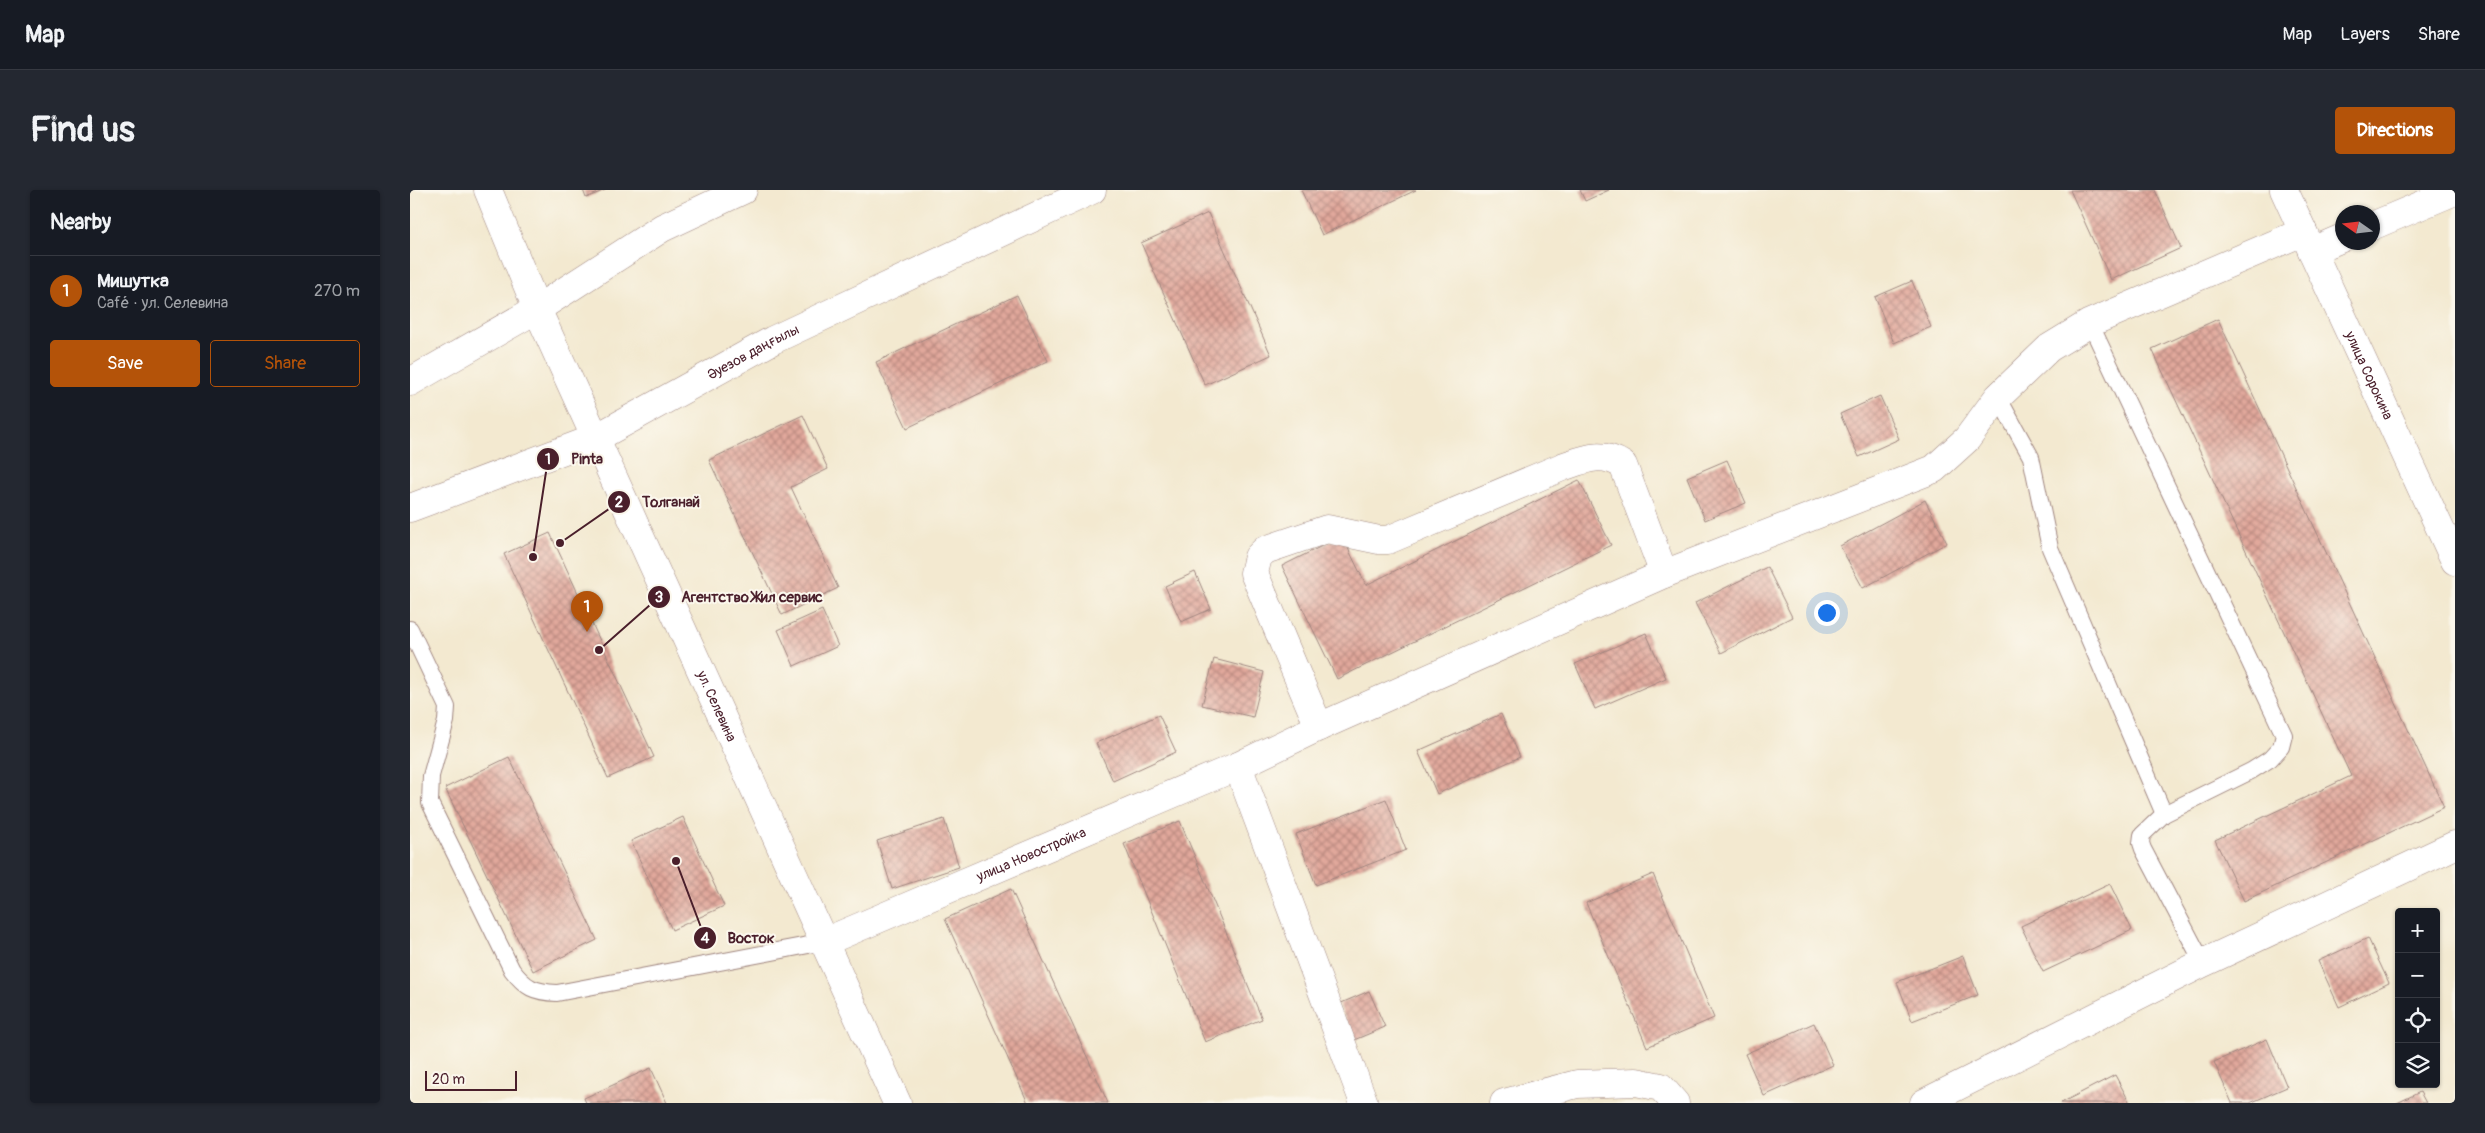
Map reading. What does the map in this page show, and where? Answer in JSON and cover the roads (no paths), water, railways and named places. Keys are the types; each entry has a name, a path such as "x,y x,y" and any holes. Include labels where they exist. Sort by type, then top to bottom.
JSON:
{"street":[{"name":"ул. Селевина","path":"488,190 537,309 897,1103"},
{"path":"410,382 537,309 662,228 743,190"},
{"name":"Әуезов даңғылы","path":"410,508 596,438 773,340 1092,190"},
{"name":"улица Сорокина","path":"2284,190 2455,560"},
{"path":"2380,223 2455,192"},
{"name":"улица Новостройка","path":"824,942 1238,766 1320,727 1664,574 1934,469 1967,439 1998,397 2049,348 2090,323 2308,241 2335,239"},
{"path":"1320,727 1254,573 1258,557 1265,550 1327,530 1388,540 1562,467 1586,459 1610,457 1623,465 1664,574"},
{"path":"1238,766 1364,1103"},
{"path":"1924,1103 2203,963 2455,844"},
{"path":"1504,1103 1577,1084 1636,1082 1661,1087 1675,1103"}],"lane":[{"path":"2090,323 2284,735 2281,747 2270,759 2251,771 2164,814 2142,835 2141,843 2203,963"},
{"path":"1998,397 2031,458 2050,548 2164,814"},
{"path":"410,628 447,708 446,720 431,776 430,803 512,970 522,984 536,991 557,993 824,942"}],"place":[{"name":"Толганай","path":"560,543"},
{"name":"Pinta","path":"533,557"},
{"name":"Мишутка","path":"587,632"},
{"name":"Агентство Жил сервис","path":"599,650"},
{"name":"Восток","path":"676,861"}]}
